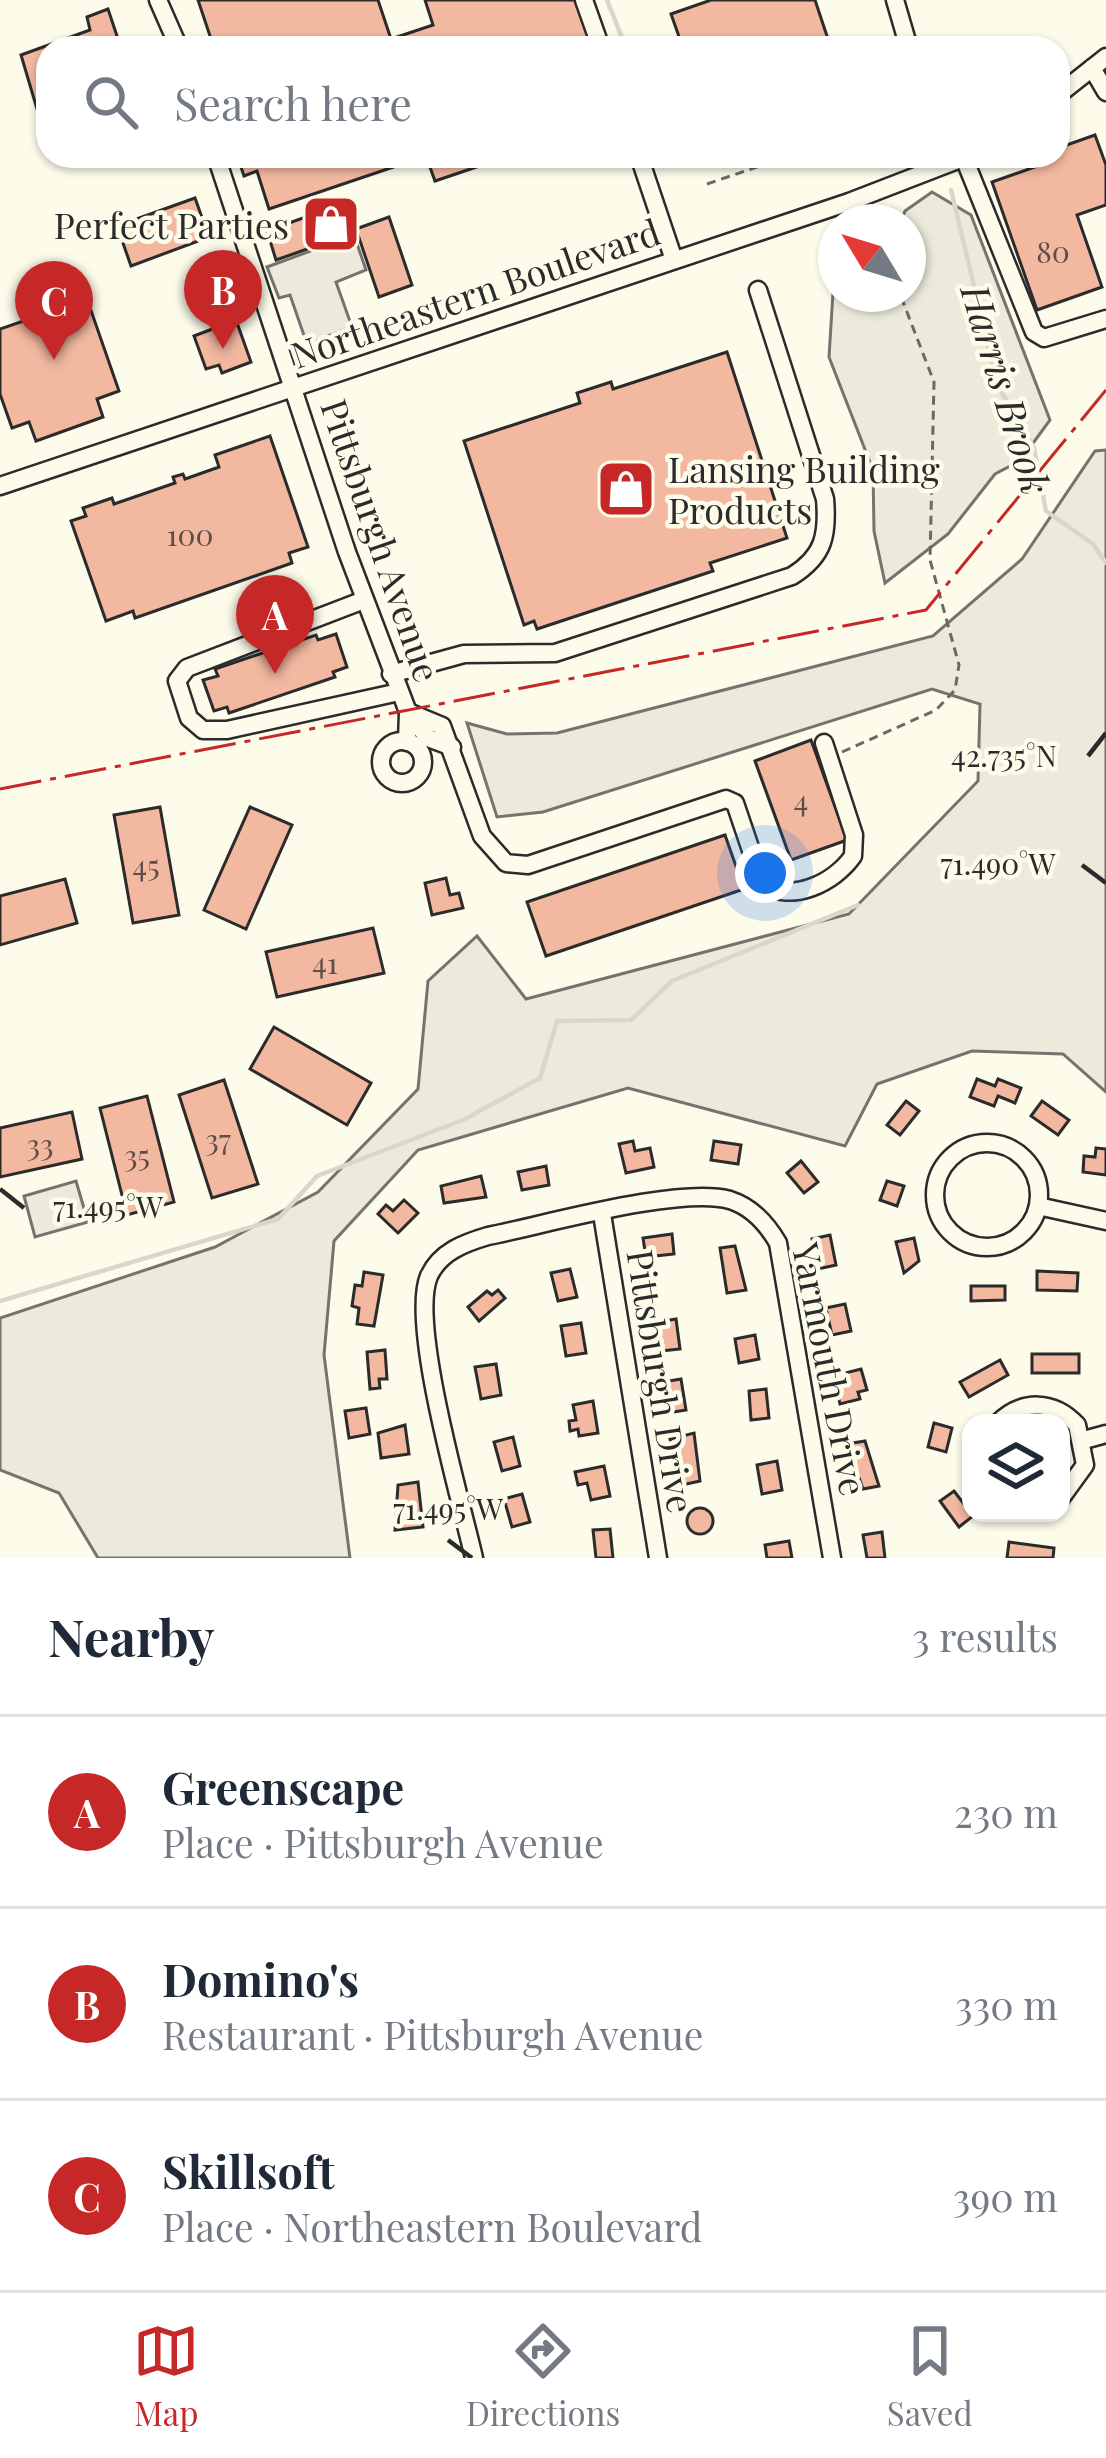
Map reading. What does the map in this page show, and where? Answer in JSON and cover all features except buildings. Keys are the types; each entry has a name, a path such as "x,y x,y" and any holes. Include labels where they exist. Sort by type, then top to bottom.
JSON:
{"street":[{"path":"158,0 173,36"},
{"path":"584,0 597,36"},
{"path":"895,0 906,36"},
{"path":"1070,85 1099,63 1106,92"},
{"name":"Pittsburgh Avenue","path":"220,168 364,600 408,712 406,742"},
{"path":"643,168 674,260"},
{"name":"Northeastern Boulevard","path":"0,486 674,260 928,168"},
{"path":"970,168 1034,332 1045,338 1106,319"},
{"path":"392,674 464,654 555,653 792,576 813,563 827,528 825,499 758,290"},
{"path":"364,600 187,668 177,681 189,718 203,730 227,730 399,692"},
{"path":"408,712 442,726 482,836 506,862 528,865 726,799 736,803 761,883 781,891 819,885 853,856 854,836 827,752"},
{"path":"997,1144 1030,1167 1038,1206 1019,1236 1004,1244 977,1246 947,1229 936,1205 936,1188 957,1153 997,1144"},
{"name":"Yarmouth Drive","path":"602,1214 712,1198 744,1206 770,1228 783,1263 832,1558"},
{"path":"1038,1206 1106,1222"},
{"path":"474,1558 422,1313 428,1279 436,1263 466,1242 602,1214"},
{"name":"Pittsburgh Drive","path":"602,1214 658,1558"},
{"path":"1011,1414 1043,1405 1066,1414"},
{"path":"1070,1420 1084,1440 1083,1473 1070,1488"},
{"path":"1084,1440 1106,1434"}],"path":[{"path":"707,184 754,168"},
{"path":"827,752 936,710 955,690 959,665 930,560 934,382 907,312"}],"shaded area":[{"path":"932,192 971,215 1050,420 1020,461 995,474 948,534 885,583 874,531 873,470 829,357 832,312 926,312 926,204 915,204"},
{"path":"354,235 366,270 336,282 352,327 307,344 290,295 279,298 267,267"},
{"path":"1106,450 1106,1092 1063,1054 972,1051 877,1084 845,1146 628,1088 418,1150 334,1241 324,1355 350,1558 98,1558 59,1493 0,1470 0,1318 215,1247 318,1192 418,1089 428,981 477,936 526,999 849,914 978,781 980,704 932,689 543,812 497,817 467,723 507,734 557,733 933,636 1022,559 1095,451"},
{"path":"76,1181 88,1222 35,1237 24,1196"}],"waterway":[{"path":"607,0 621,36"},
{"name":"Harris Brook","path":"951,190 998,386 1034,448 1046,511 1093,544 1106,563"},
{"path":"0,1301 278,1219 317,1176 463,1120 540,1078 557,1021 631,1020 672,981 858,905"}],"power":[{"path":"0,789 926,610 1106,390"}],"place":[{"name":"Perfect Parties","path":"331,224"},
{"name":"Domino's","path":"223,349"},
{"name":"Skillsoft","path":"54,360"},
{"name":"Lansing Building Products","path":"626,489"},
{"name":"Greenscape","path":"275,674"}]}
